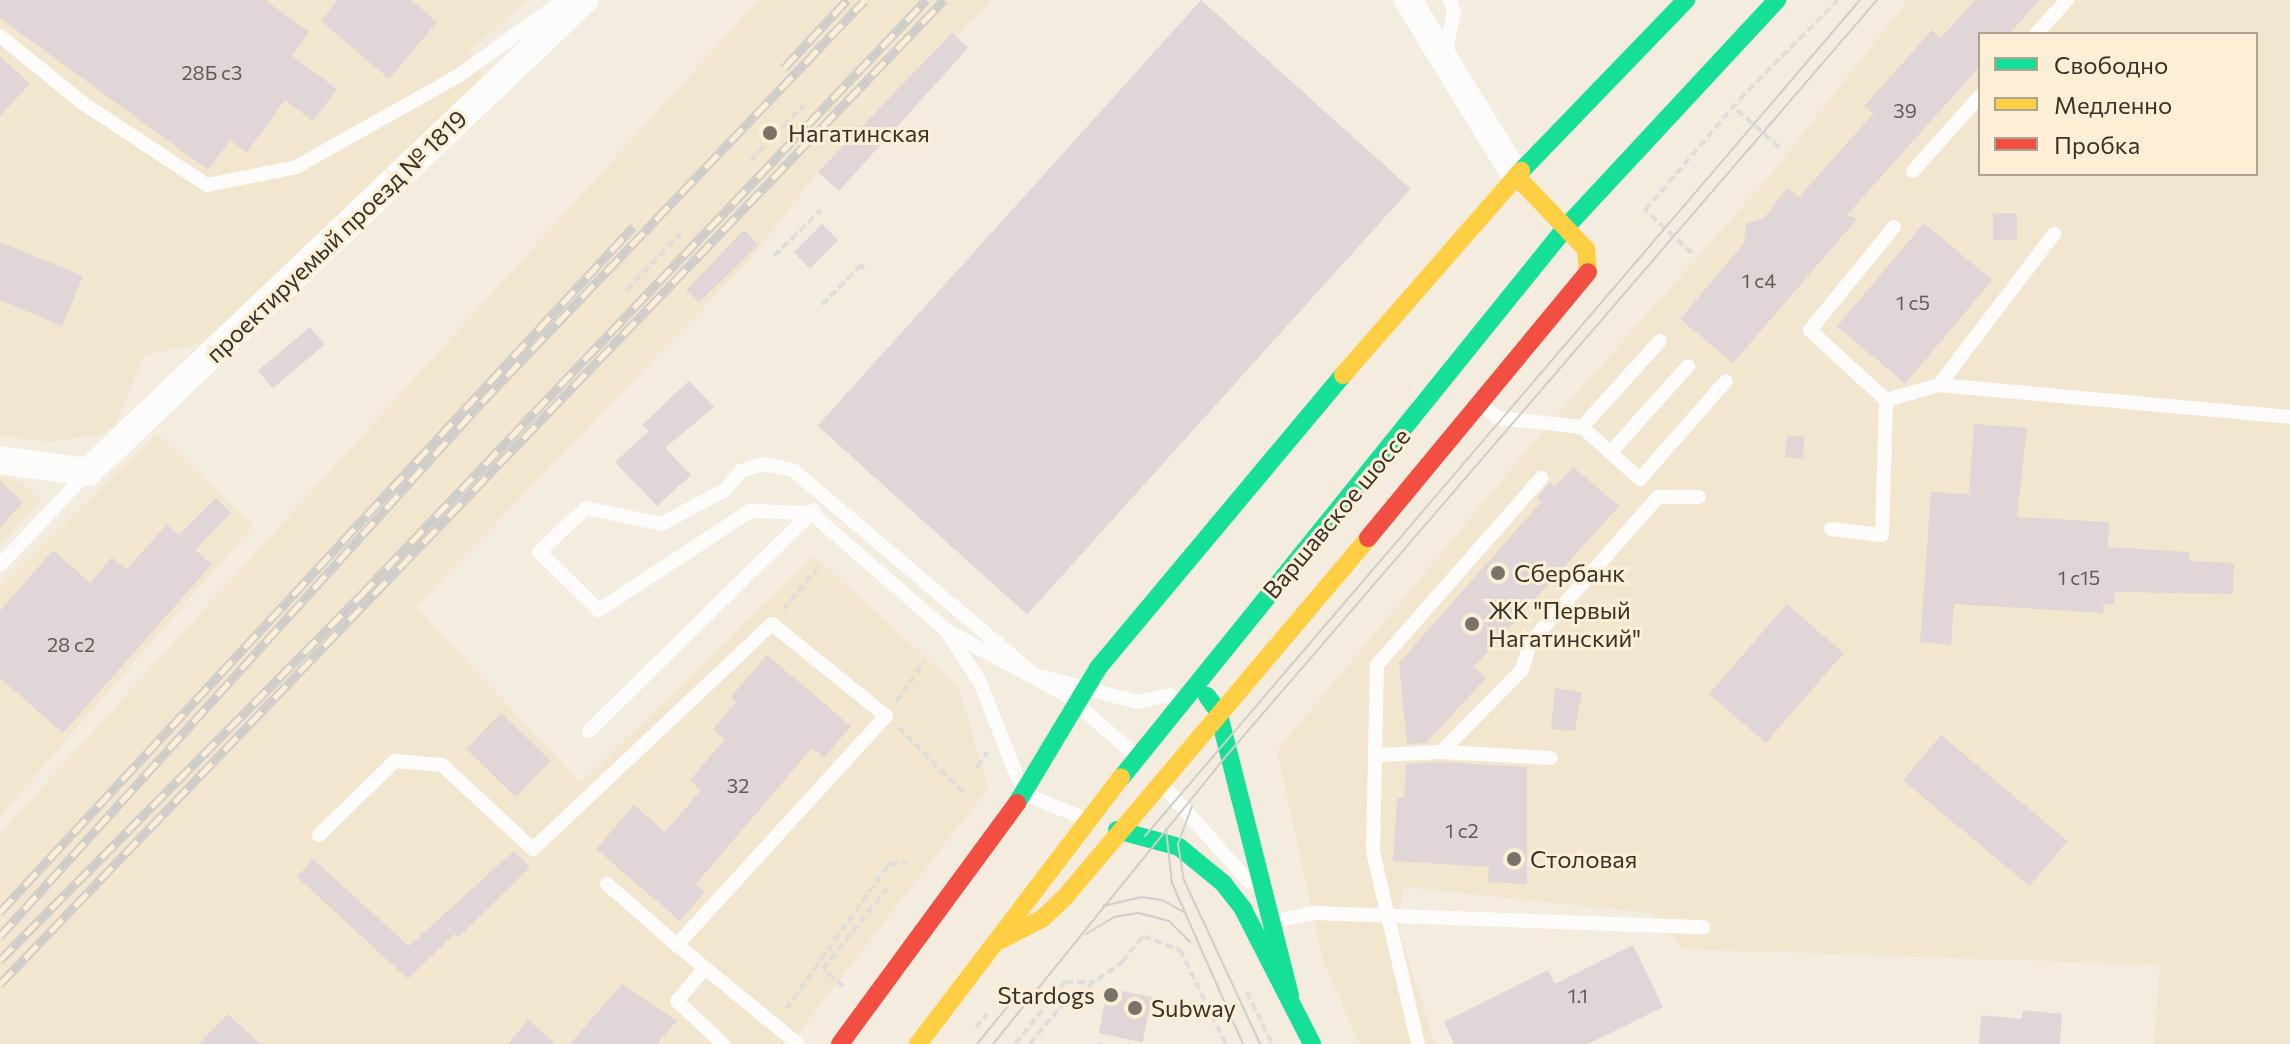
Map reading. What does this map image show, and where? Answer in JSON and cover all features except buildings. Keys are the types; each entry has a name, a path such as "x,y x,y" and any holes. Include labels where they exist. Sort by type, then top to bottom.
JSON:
{"main road":[{"path":"840,1044 1024,794 1082,697 1180,563 1516,176 1686,0"},
{"name":"Варшавское шоссе","path":"918,1044 1001,940 1086,818 1195,681 1343,509 1567,226 1777,0"},
{"path":"1001,940 1043,918 1479,401 1585,282 1591,262 1567,226 1516,176"},
{"path":"1195,681 1218,711 1290,995"},
{"path":"1117,830 1179,847 1223,883 1290,995 1312,1044"}],"street":[{"name":"проектируемый проезд № 1819","path":"88,472 584,0"},
{"path":"1408,0 1445,55 1516,176"},
{"path":"0,460 88,472"}],"lane":[{"path":"0,36 84,104 207,185 296,167 458,76 564,0"},
{"path":"1445,55 1454,12 1450,0"},
{"path":"2038,32 2067,0"},
{"path":"1913,171 1978,98"},
{"path":"1831,529 1882,535 1886,400 1810,330 1894,227"},
{"path":"1939,385 2054,234"},
{"path":"1582,427 1660,341"},
{"path":"1610,453 1688,366"},
{"path":"1640,479 1726,381"},
{"path":"1886,400 1939,385 2290,417"},
{"path":"1479,401 1498,418 1582,427 1658,497 1699,497"},
{"path":"1035,675 793,470 764,464 741,471 725,490 661,524 586,508 539,552 599,610 750,511 811,513 946,630 1035,675 1082,697 1137,702 1195,681"},
{"path":"0,565 88,472"},
{"path":"1418,1044 1383,916 1373,852 1379,755 1377,665 1541,478"},
{"path":"1441,752 1522,670 1530,643 1658,497"},
{"path":"589,731 825,498"},
{"path":"319,835 395,761 442,765 533,849 772,624 886,716 677,945"},
{"path":"946,630 980,682 1024,794 1117,830"},
{"path":"1082,697 1263,898"},
{"path":"1379,755 1441,752 1551,758"},
{"path":"607,884 798,1044"},
{"path":"1272,922 1315,913 1704,927"},
{"path":"705,968 677,1001 723,1044"}],"path":[{"path":"1692,253 1645,210 1838,0"},
{"path":"750,161 804,105"},
{"path":"1736,109 1780,148"},
{"path":"774,256 821,210"},
{"path":"627,290 681,233"},
{"path":"822,305 861,265 864,269"},
{"path":"772,624 817,569"},
{"path":"924,662 886,716 964,793"},
{"path":"977,767 990,748"},
{"path":"775,1025 889,864 907,863"},
{"path":"823,969 888,887"},
{"path":"1030,1044 1059,1008 1095,982 1143,936 1180,950 1226,1044"},
{"path":"1015,1044 1065,982 1095,982"}],"shaded area":[{"path":"0,0 527,0 469,52 484,78 202,343 144,355 116,424 104,434 50,442 0,436"},
{"path":"759,0 992,0 818,172 750,259 415,607 581,783 814,556 959,688 988,788 790,1044 0,1044 0,834"},
{"path":"1908,0 2290,0 2290,1044 2154,1044 2160,965 1683,949 1651,913 1403,887 1399,931 1435,1044 1360,1044 1324,964 1277,751 1542,432 1770,176"},
{"path":"157,434 253,526 0,816 0,587"},
{"path":"0,477 19,481 41,500 0,544"}],"tram line":[{"path":"1145,836 1860,0"},
{"path":"993,1044 1228,754 1877,0"},
{"path":"1192,806 1178,844 1184,880 1260,1044"},
{"path":"1166,829 1172,883 1243,1044"},
{"path":"1103,906 1141,897 1162,900 1185,913"},
{"path":"1086,934 1114,917 1139,913 1169,921 1190,942"},
{"path":"977,1044 1017,995"}],"railway":[{"path":"784,68 847,0"},
{"path":"0,936 482,402 865,0"},
{"path":"0,960 361,595 926,0"},
{"path":"0,984 944,0"},
{"path":"0,912 633,227"}],"traffic: fast":[{"path":"1521,171 1686,0"},
{"path":"1121,778 1567,226 1777,0"},
{"path":"1017,803 1098,668 1343,375"},
{"path":"1207,696 1218,711 1290,995"},
{"path":"1117,830 1179,847 1223,883 1243,909 1312,1044"}],"traffic: slow":[{"path":"1343,375 1521,171"},
{"path":"1516,176 1586,249 1588,272"},
{"path":"1001,940 1043,918 1065,897 1368,538"},
{"path":"918,1044 1121,778"}],"traffic: jam":[{"path":"1368,538 1588,272"},
{"path":"840,1044 1017,803"}],"place":[{"name":"Нагатинская","path":"770,133"},
{"name":"Сбербанк","path":"1498,573"},
{"name":"ЖК \"Первый Нагатинский\"","path":"1472,624"},
{"name":"Столовая","path":"1514,859"},
{"name":"Stardogs","path":"1111,995"},
{"name":"Subway","path":"1135,1008"}]}
